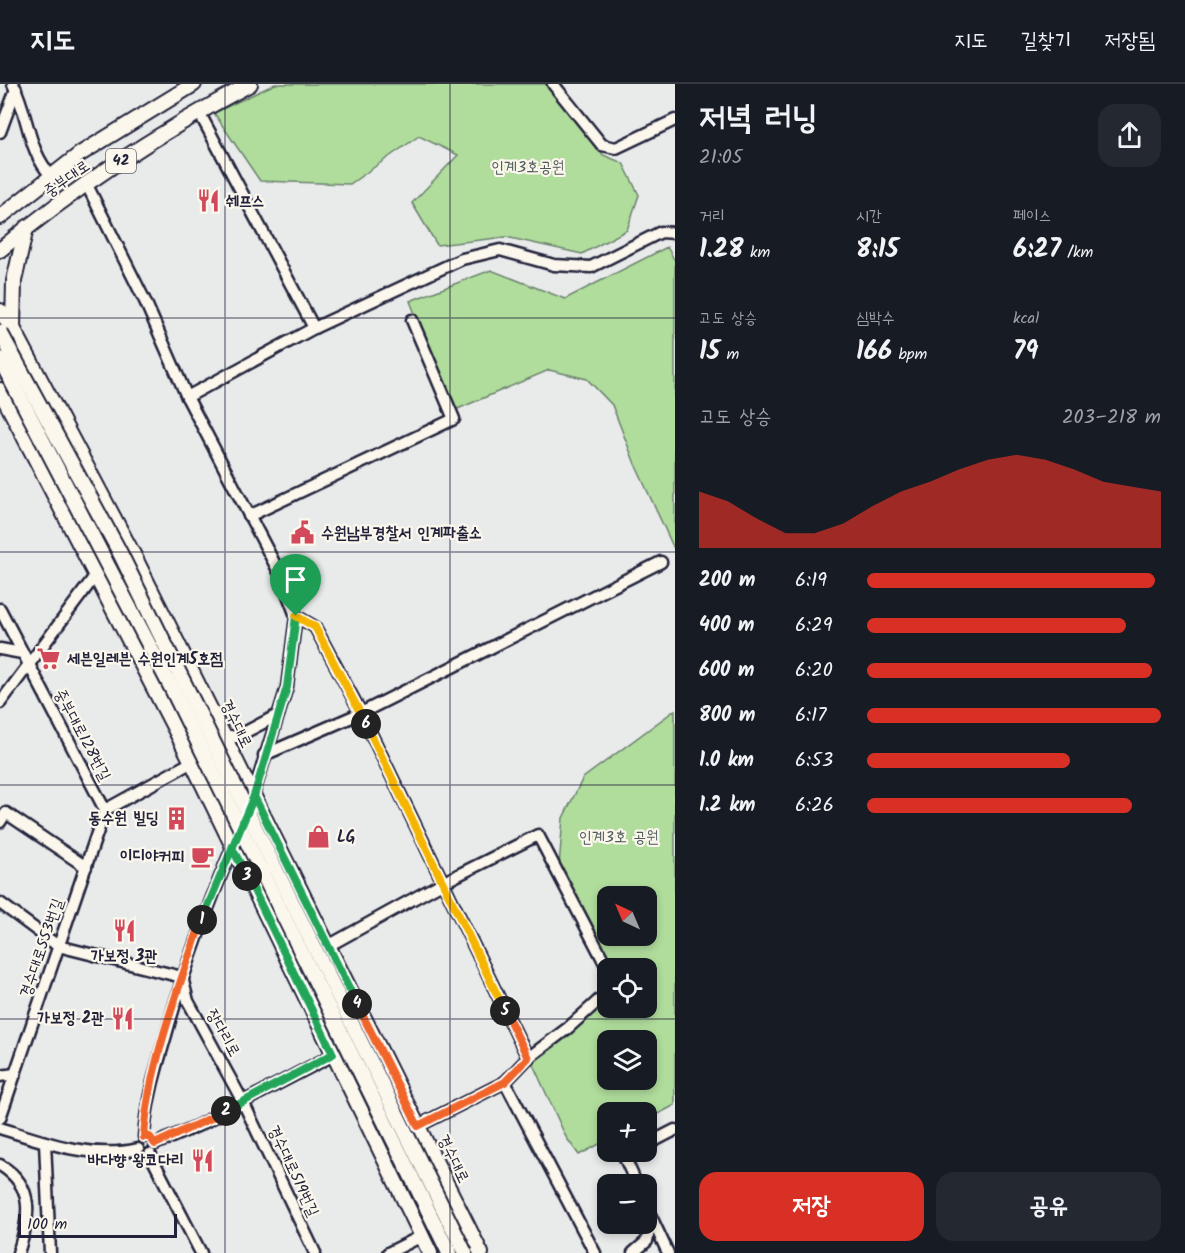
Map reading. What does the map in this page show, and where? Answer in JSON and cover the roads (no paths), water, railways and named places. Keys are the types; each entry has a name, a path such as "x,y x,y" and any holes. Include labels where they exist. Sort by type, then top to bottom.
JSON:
{"main road":[{"name":"중부대로","path":"0,217 80,154 194,84"},
{"name":"중부대로","path":"0,250 26,228 136,149 250,84"},
{"path":"26,228 6,330 123,559 465,1253"},
{"name":"경수대로","path":"0,310 6,330 135,558 481,1253"},
{"path":"0,359 172,689 301,946 449,1253"},
{"path":"0,390 192,762 430,1253"}],"street":[{"path":"553,84 602,145 609,148 616,148 675,120"},
{"path":"16,86 28,135 40,164 52,177"},
{"path":"0,132 16,86"},
{"path":"199,112 314,328"},
{"path":"87,185 145,300 188,397 280,574 296,616 287,687 264,755 254,796 211,894 182,976 150,1089 144,1137 138,1144 138,1149"},
{"path":"188,397 314,328 462,259 500,250 554,265 591,267 661,232 675,233"},
{"path":"249,516 454,419 412,320"},
{"path":"264,755 361,713 661,562"},
{"path":"0,703 95,576"},
{"name":"중부대로128번길","path":"0,609 105,810"},
{"path":"296,616 315,627 361,713 528,1058"},
{"path":"0,649 22,653"},
{"path":"223,735 236,737 278,715"},
{"path":"105,810 192,762"},
{"name":"경수대로553번길","path":"0,1118 105,810"},
{"path":"0,822 6,813 86,867"},
{"path":"328,946 442,883 538,835 602,958"},
{"path":"0,903 58,946 182,976"},
{"name":"장다리로","path":"182,976 188,1001 243,1102"},
{"path":"418,1126 505,1082 528,1058 597,1001"},
{"path":"138,1149 144,1155 171,1138 333,1054"},
{"path":"0,1076 15,1074"},
{"path":"505,1082 595,1253"},
{"name":"경수대로519번길","path":"243,1102 315,1253"},
{"path":"0,1128 84,1151 121,1153 138,1149"},
{"path":"657,1139 675,1130"},
{"path":"144,1137 150,1137 153,1149 201,1253"},
{"path":"45,1142 50,1253"},
{"path":"0,1165 20,1183 24,1193 29,1218 18,1253"},
{"path":"657,1228 668,1253"},
{"path":"633,1253 647,1241 647,1234"},
{"path":"388,1253 422,1236"}],"place":[{"name":"쉐프스","path":"208,201"},
{"name":"수원남부경찰서 인계파출소","path":"303,533"},
{"name":"세븐일레븐 수원인계5호점","path":"49,659"},
{"name":"동수원 빌딩","path":"177,818"},
{"name":"LG","path":"319,837"},
{"name":"이디야커피","path":"202,856"},
{"name":"가보정 3관","path":"124,931"},
{"name":"가보정 2관","path":"122,1018"},
{"name":"바다향 왕코다리","path":"202,1160"}],"park label":[{"name":"인계3호공원","path":"528,167"},
{"name":"인계3호 공원","path":"619,837"}]}
